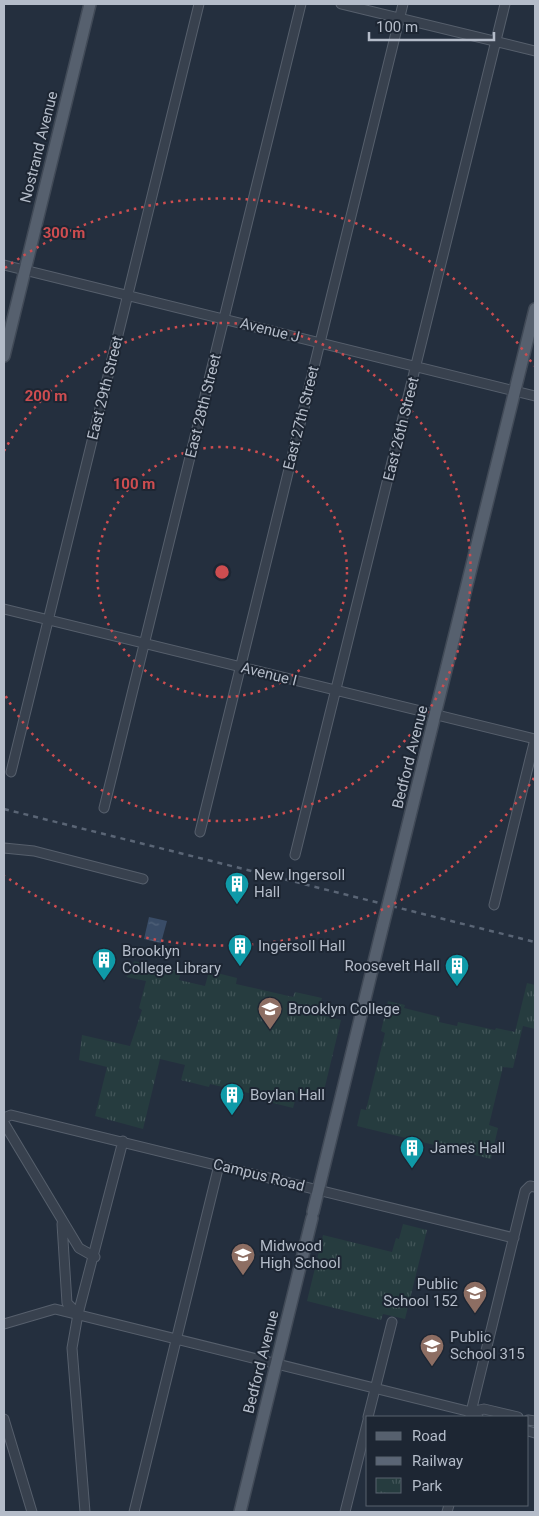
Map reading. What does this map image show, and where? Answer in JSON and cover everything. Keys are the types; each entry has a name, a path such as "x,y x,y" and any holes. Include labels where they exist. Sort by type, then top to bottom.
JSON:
{"main road":[{"name":"Nostrand Avenue","path":"4,356 90,4"},
{"name":"Bedford Avenue","path":"240,1512 535,309"}],"street":[{"name":"East 29th Street","path":"11,772 200,4"},
{"name":"East 28th Street","path":"104,808 301,4"},
{"path":"341,4 535,52"},
{"name":"East 27th Street","path":"200,832 403,4"},
{"name":"East 26th Street","path":"296,855 505,4"},
{"name":"Avenue J","path":"4,265 535,396"},
{"name":"Avenue I","path":"4,609 535,739"},
{"path":"494,905 535,739"},
{"path":"4,848 34,851 143,879"},
{"name":"Campus Road","path":"4,1118 11,1114 514,1238"},
{"path":"4,1123 62,1223 79,1248 95,1257"},
{"path":"85,1512 72,1348 78,1314 95,1257 123,1141"},
{"path":"134,1512 219,1165"},
{"path":"473,1416 525,1191 533,1186"},
{"path":"62,1223 67,1303 78,1314"},
{"path":"4,1324 55,1309 376,1388 473,1416 484,1409 514,1416"},
{"path":"369,1416 392,1322"},
{"path":"4,1420 32,1512"},
{"path":"345,1512 366,1426"}],"green space":[{"path":"134,961 181,972 179,980 205,986 209,971 237,978 236,984 293,997 295,992 322,998 318,1014 341,1020 322,1099 297,1093 293,1108 265,1101 265,1097 210,1084 209,1087 181,1080 185,1065 160,1059 143,1129 95,1116 107,1067 79,1060 82,1035 130,1046 142,1010 139,1008 146,981 126,977 131,973"},
{"path":"527,983 535,985 535,1029 523,1026 513,1068 503,1067 489,1125 498,1128 491,1159 357,1126 361,1109 366,1110 385,1033 381,1031 388,1001 405,1005 404,1008 440,1017 439,1022 457,1026 458,1022 515,1032"},
{"path":"403,1224 427,1230 405,1319 383,1314 381,1320 307,1301 323,1235 392,1252 396,1238 399,1239"}],"water":[{"path":"149,917 167,921 161,943 144,939"}],"railway":[{"path":"4,809 535,942"}],"place":[{"name":"New Ingersoll Hall","path":"237,905"},
{"name":"Ingersoll Hall","path":"240,967"},
{"name":"Brooklyn College Library","path":"104,981"},
{"name":"Roosevelt Hall","path":"457,987"},
{"name":"Brooklyn College","path":"270,1030"},
{"name":"Boylan Hall","path":"232,1116"},
{"name":"James Hall","path":"412,1169"},
{"name":"Midwood High School","path":"243,1276"},
{"name":"Public School 152","path":"475,1314"},
{"name":"Public School 315","path":"432,1367"}]}
